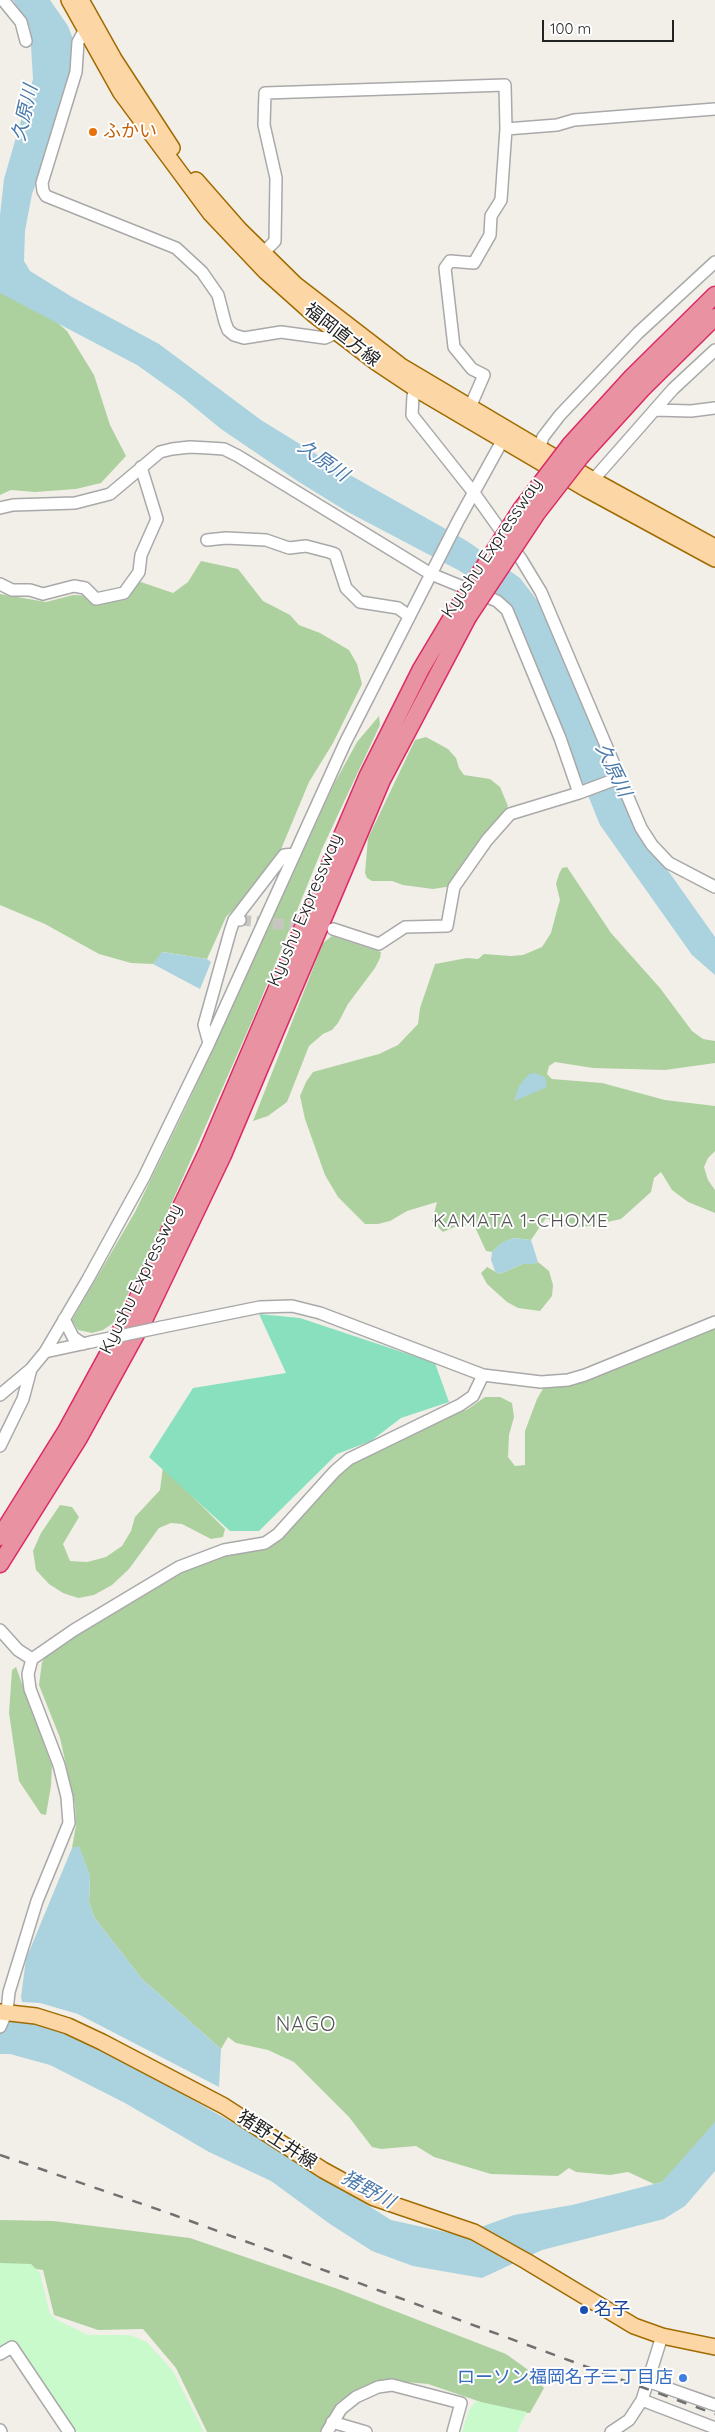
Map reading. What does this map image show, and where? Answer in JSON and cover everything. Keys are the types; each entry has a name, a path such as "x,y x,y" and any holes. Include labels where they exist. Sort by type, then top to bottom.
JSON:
{"highway":[{"name":"Kyushu Expressway","path":"576,450 632,377 715,295"},
{"name":"Kyushu Expressway","path":"0,1537 49,1460 132,1310 208,1150 383,742 461,614 522,508 576,450 715,317"},
{"name":"Kyushu Expressway","path":"0,1564 75,1446 145,1318 223,1155 382,780 461,614"}],"main road":[{"name":"福岡直方線","path":"69,0 121,93 210,213 266,272 336,333 416,389 467,413 506,436 586,489 715,559"},
{"name":"福岡直方線","path":"81,0 114,59 164,136 197,181 262,253 296,285 365,340 467,413"},
{"name":"福岡直方線","path":"506,436 539,448 715,547"},
{"name":"猪野土井線","path":"2,2018 36,2016 68,2026 224,2106 353,2188 401,2209 474,2232 634,2326 662,2336 715,2347"}],"street":[{"path":"3,0 21,22 26,41"},
{"path":"85,29 78,42 76,72 42,183 42,191 46,196 176,248 202,272 218,295 228,330 234,335 244,338 281,332 325,338 336,333"},
{"path":"262,253 275,241 276,178 264,125 265,93 505,85 506,129 501,200 491,216 490,235 474,262 450,261 445,268 454,347 472,370 484,375 467,413"},
{"path":"506,129 557,125 574,120 715,109"},
{"path":"539,448 543,437 560,415 638,333 715,262"},
{"path":"593,480 672,389 715,350"},
{"path":"416,389 413,396 412,415 474,493 521,559 541,592 616,779 641,828 652,845 669,863 715,887"},
{"path":"655,410 691,411 715,408"},
{"path":"0,1395 31,1369 45,1352 88,1279 139,1185 209,1043 345,743 458,521 506,436"},
{"path":"0,508 13,505 75,503 93,500 110,494 160,452 190,447 224,449 391,548 431,574 497,601 507,610 560,738 579,793"},
{"path":"0,584 12,590 30,590 43,594 74,586 85,588 96,599 124,593 139,572 141,555 157,519 142,467"},
{"path":"207,540 226,538 266,540 289,548 306,546 335,554 346,588 360,602 398,608 409,616"},
{"path":"333,929 379,944 405,927 446,926 454,887 501,822 510,814 579,793 616,779"},
{"path":"209,1043 204,1025 237,920 284,855 296,854"},
{"path":"45,1352 260,1307 292,1306 320,1313 483,1375 541,1382 568,1380 585,1375 715,1322"},
{"path":"64,1318 74,1337 87,1343"},
{"path":"0,1446 23,1399 31,1369"},
{"path":"2,2018 34,1909 69,1823 67,1798 59,1764 30,1689 28,1674 32,1659 74,1630 179,1567 224,1550 265,1543 278,1534 335,1471 349,1459 460,1405 473,1396 483,1375"},
{"path":"0,1630 18,1650 32,1659"},
{"path":"611,2432 628,2420 642,2400 662,2336"},
{"path":"0,2354 12,2347 69,2432"},
{"path":"648,2381 715,2405"},
{"path":"366,2432 330,2427 341,2409 356,2396 378,2387 392,2385 460,2403 453,2432"},
{"path":"642,2400 715,2428"}],"green space":[{"path":"0,273 67,331 94,375 110,425 126,456 101,483 76,489 35,492 11,490 0,495"},
{"path":"201,561 238,569 263,601 290,615 299,625 320,633 349,650 357,664 362,684 333,743 309,782 272,871 226,917 207,959 163,952 153,964 131,963 99,954 45,924 0,905 0,594 46,602 73,595 100,596 119,592 141,582 173,593 188,582"},
{"path":"379,716 380,725 322,849 255,1014 151,1250 113,1323 103,1330 92,1333 78,1330 72,1320 135,1212 187,1105 334,784 357,742"},
{"path":"426,737 448,749 456,758 459,768 464,775 490,779 500,787 508,806 452,886 433,889 403,885 392,881 372,881 367,878 365,873 368,838 415,740"},
{"path":"567,867 611,933 660,988 692,1031 703,1039 715,1041 715,1063 665,1070 593,1068 555,1062 549,1066 547,1074 552,1079 602,1083 665,1100 715,1106 715,1151 708,1158 704,1167 708,1180 715,1190 715,1213 688,1202 672,1190 661,1172 654,1178 651,1192 621,1219 584,1227 564,1226 546,1218 531,1240 514,1238 502,1243 492,1252 486,1251 474,1225 459,1225 443,1232 432,1221 437,1202 407,1211 390,1221 378,1224 365,1224 338,1197 325,1175 305,1119 300,1096 306,1082 313,1072 379,1054 398,1045 418,1024 420,1008 435,964 467,958 478,959 484,954 523,955 542,947 551,933 560,900 556,884 559,874 562,868"},
{"path":"332,936 381,952 380,958 375,968 348,1004 338,1023 332,1030 323,1034 309,1046 287,1102 268,1116 253,1121 323,943"},
{"path":"538,1262 549,1271 553,1285 552,1296 540,1311 518,1308 507,1302 487,1284 481,1273 487,1267 500,1274 522,1264"},
{"path":"259,1314 300,1318 435,1363 449,1402 401,1418 371,1441 337,1454 259,1531 230,1531 149,1457 193,1388 286,1373"},
{"path":"715,1328 715,2122 692,2153 662,2182 654,2184 628,2172 610,2175 576,2172 569,2168 558,2176 491,2174 434,2157 416,2146 381,2149 372,2147 349,2117 294,2062 268,2050 236,2043 228,2037 221,2049 142,1979 94,1917 89,1902 90,1876 79,1847 72,1848 76,1825 75,1805 60,1738 39,1685 42,1662 48,1653 192,1567 237,1552 254,1550 340,1469 429,1425 468,1409 485,1397 500,1397 512,1403 514,1417 509,1435 508,1457 515,1466 525,1465 525,1431 537,1399 544,1387 567,1386"},
{"path":"163,1467 225,1529 223,1537 211,1539 182,1524 171,1523 159,1528 129,1569 112,1585 94,1595 78,1598 63,1593 49,1584 36,1570 33,1551 41,1533 60,1505 72,1507 79,1517 63,1544 70,1561 87,1562 106,1557 122,1546 131,1531 135,1517 160,1490"},
{"path":"16,1667 52,1766 46,1815 41,1814 19,1781 9,1713 12,1670"},
{"path":"0,2220 53,2221 190,2238 338,2289 506,2354 527,2369 544,2388 530,2413 513,2413 428,2384 383,2380 357,2391 338,2402 321,2432 207,2432 176,2368 143,2329 98,2330 54,2315 43,2270 7,2265 0,2267"},
{"path":"0,2263 31,2264 40,2273 50,2314 57,2320 88,2335 130,2335 147,2342 173,2371 204,2432 74,2432 10,2341 0,2348"},
{"path":"476,2401 527,2412 517,2432 462,2432 469,2410"}],"water":[{"name":"久原川","path":"13,0 50,0 68,26 73,39 72,63 44,162 32,194 25,231 24,261 30,271 72,297 159,344 261,420 350,475 467,541 520,578 540,604 630,817 715,937 715,975 692,955 600,825 512,607 500,596 458,570 346,511 299,482 221,429 182,397 137,365 0,293 0,215 4,179 33,79 30,29"},
{"path":"162,952 207,959 211,962 200,989 153,964"},
{"path":"534,1073 545,1077 547,1087 514,1101 519,1086 529,1074"},
{"path":"514,1238 531,1240 538,1262 522,1264 500,1274 495,1271 491,1260 492,1252 501,1243"},
{"path":"79,1846 90,1876 89,1902 94,1917 142,1979 221,2049 219,2087 78,2014 40,2003 22,2002 26,1959 72,1848"},
{"path":"0,2020 30,2022 74,2037 142,2071 279,2149 391,2220 459,2235 514,2215 572,2205 662,2182 715,2122 715,2171 685,2206 664,2219 542,2250 482,2278 413,2266 372,2251 330,2224 271,2181 209,2152 125,2103 50,2065 10,2054 0,2054"}],"tunnel":[{"path":"240,920 309,927"}],"railway":[{"path":"0,2155 174,2215 715,2414"}],"place":[{"name":"ふかい","path":"93,132"},
{"name":"名子","path":"584,2310"},
{"name":"ローソン福岡名子三丁目店","path":"683,2378"}],"district":[{"name":"KAMATA 1-CHOME","path":"521,1221"},
{"name":"NAGO","path":"306,2025"}],"water label":[{"name":"猪野川","path":"368,2190"}]}
